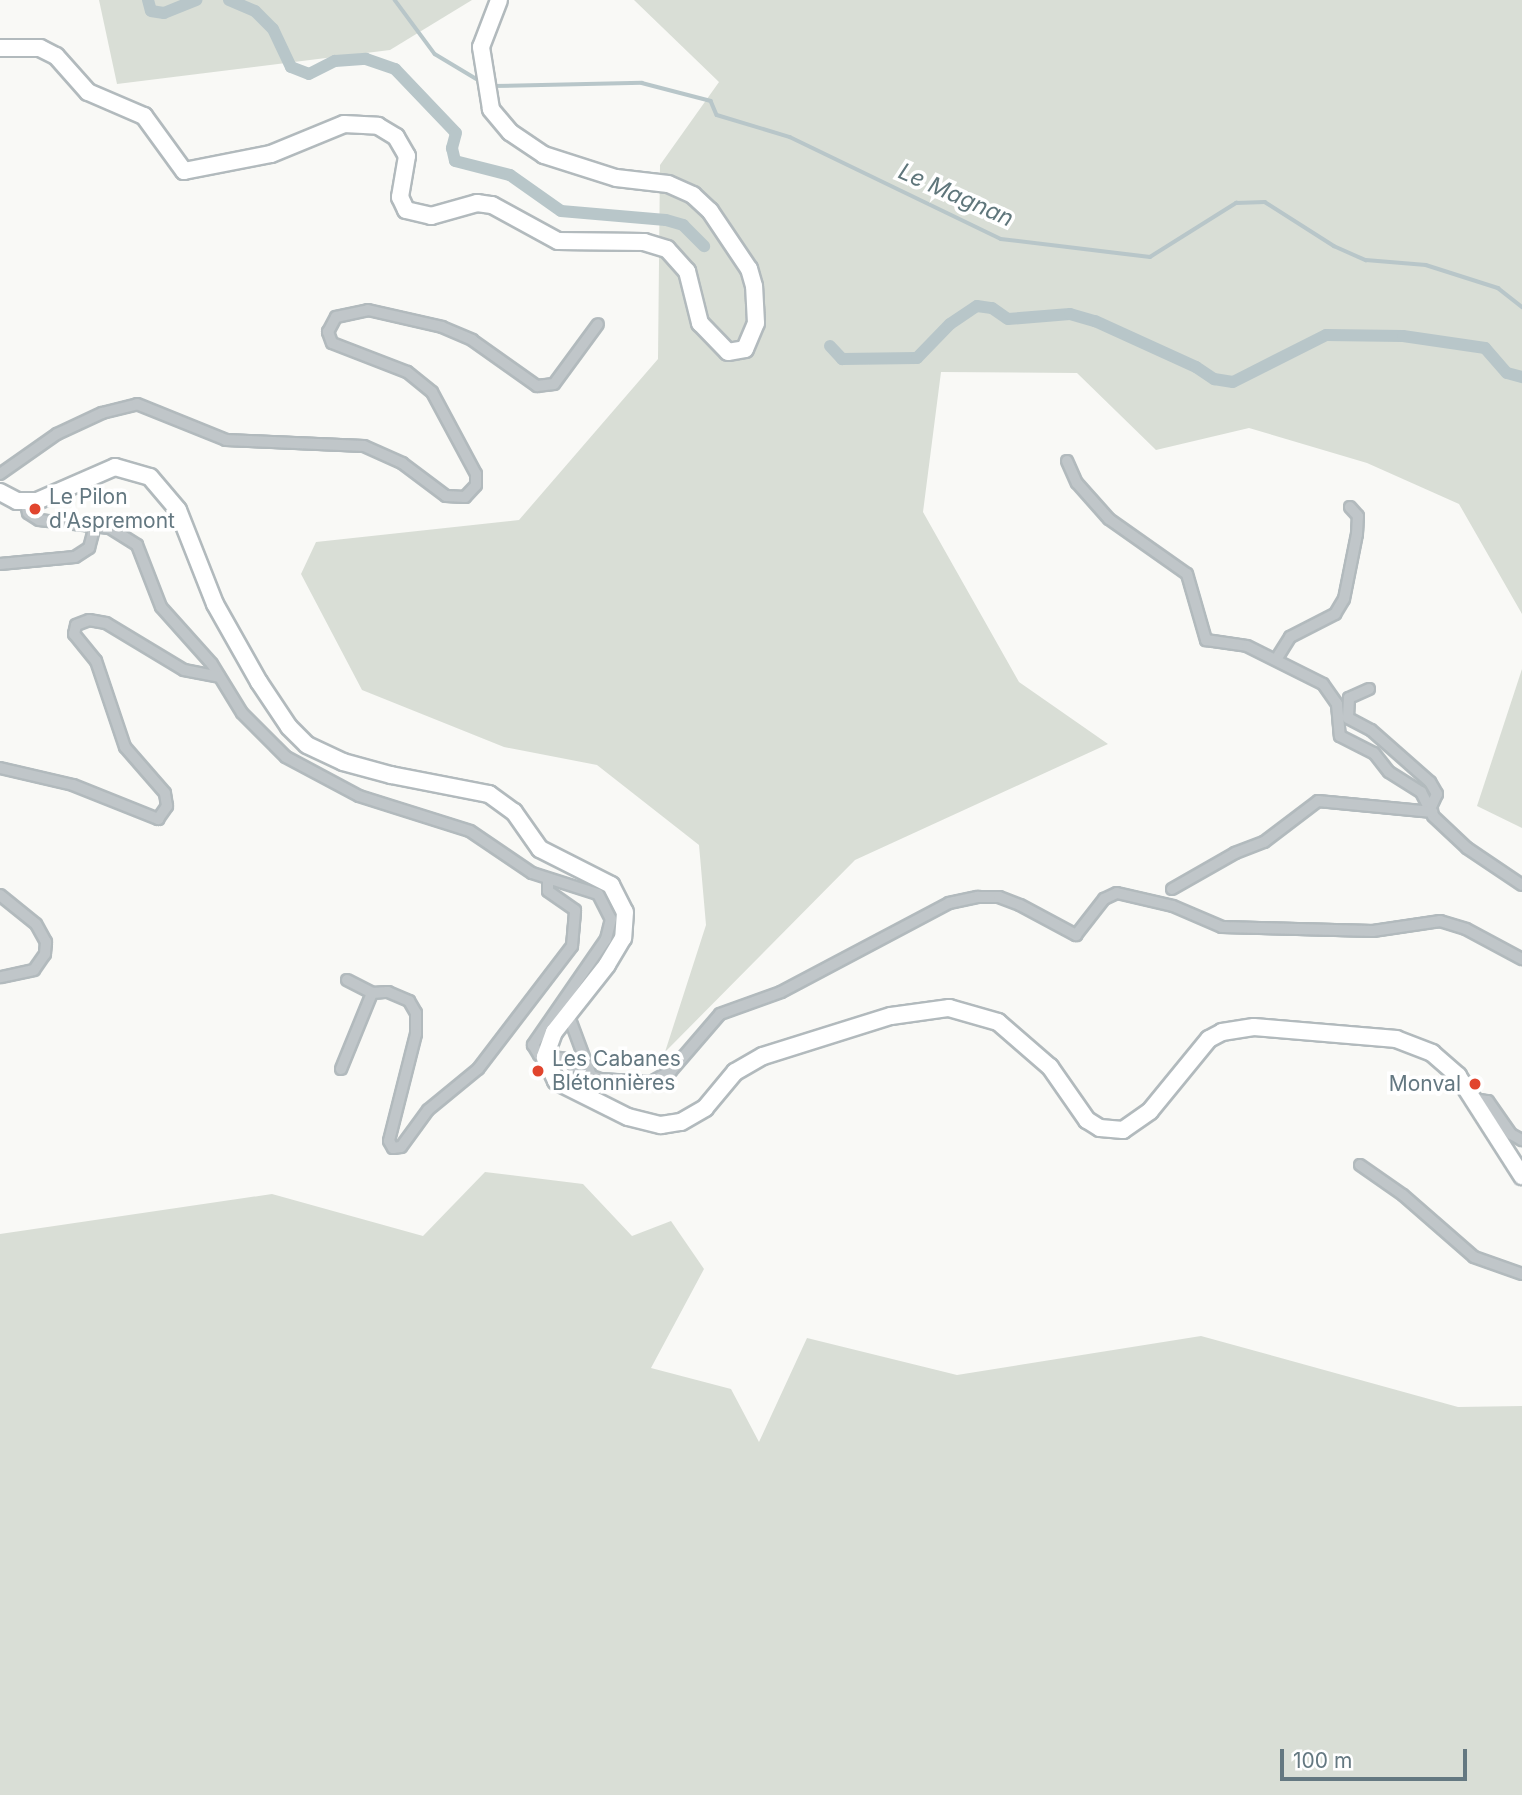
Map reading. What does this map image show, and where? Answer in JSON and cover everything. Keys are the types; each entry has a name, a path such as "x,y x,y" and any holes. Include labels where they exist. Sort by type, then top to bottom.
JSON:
{"street":[{"path":"0,48 40,48 56,56 88,92 145,116 184,171 271,154 344,124 378,126 396,137 407,156 400,197 406,210 431,216 477,203 492,205 558,241 644,242 667,249 687,271 700,323 728,352 746,349 756,323 754,286 749,269 710,211 693,195 668,184 616,178 544,155 510,132 491,110 483,76 481,47 499,0"},
{"path":"0,474 57,434 102,413 137,404 226,440 364,446 402,463 446,496 465,497 476,485 473,466 432,392 407,372 332,343 328,332 336,317 368,310 442,327 472,340 537,386 554,384 598,324"},
{"path":"1067,461 1077,483 1109,519 1186,575 1206,640 1247,646 1323,684 1337,704 1340,736 1374,753 1389,772 1421,792 1431,810 1467,848 1522,885"},
{"path":"0,492 26,503 52,497 115,467 150,477 178,510 215,604 259,682 289,727 307,745 343,762 502,800 540,849 611,885 625,912 623,938 554,1031 545,1057 551,1075 563,1086 628,1116 668,1125 698,1115 735,1072 763,1056 891,1016 949,1008 986,1016 1011,1031 1049,1067 1087,1120 1112,1131 1136,1125 1203,1045 1216,1035 1238,1028 1409,1043 1442,1060 1473,1099 1522,1176"},
{"path":"26,503 28,513 39,520 110,528 137,545 161,607 219,677 242,713 286,757 359,796 470,831 493,843 521,866 598,894 611,919 599,953 534,1038 535,1051 545,1057 567,1059 591,1076 617,1083 651,1082 671,1071 720,1014 781,992 949,903 978,897 999,897 1020,905 1076,935 1104,899 1117,894 1172,906 1222,928 1373,931 1440,920 1466,929 1522,959"},
{"path":"1277,659 1290,637 1335,614 1344,599 1357,534 1358,516 1350,507"},
{"path":"0,564 75,557 89,548 95,526"},
{"path":"0,768 84,789 158,819 167,806 165,793 125,747 96,661 74,634 76,625 89,621 106,624 184,670 219,677"},
{"path":"1369,689 1349,698 1348,718 1371,730 1430,782 1437,794 1431,810"},
{"path":"1172,890 1235,853 1264,842 1318,801 1431,810"},
{"path":"346,980 372,993 402,996 416,1013 411,1066 390,1134 396,1149 428,1110 478,1069 572,946 575,910 548,891 548,878"},
{"path":"0,895 36,924 46,942 45,954 34,970 0,977"},
{"path":"341,1069 372,993"},
{"path":"568,1014 580,1055"},
{"path":"554,1031 568,1038 591,1076"},
{"path":"1473,1099 1488,1101 1511,1134 1522,1140"},
{"path":"1360,1165 1404,1195 1474,1257 1522,1274"}],"shaded area":[{"path":"99,0 472,0 390,50 117,84"},
{"path":"634,0 1522,0 1522,614 1459,504 1367,463 1249,428 1156,450 1077,373 941,372 923,512 1019,682 1108,744 855,860 665,1052 706,925 699,845 597,765 504,747 362,690 301,574 316,542 519,520 658,359 660,165 719,82"},
{"path":"1522,669 1522,828 1477,806"},
{"path":"485,1172 583,1184 632,1236 671,1221 704,1269 651,1368 731,1389 759,1442 807,1338 957,1375 1201,1336 1458,1407 1522,1406 1522,1795 0,1795 0,1234 272,1194 423,1236"}],"waterway":[{"path":"148,0 151,11 164,13 197,0"},
{"path":"229,0 255,11 273,29 291,67 309,74 335,61 366,59 395,69 456,133 452,148 455,161 510,175 561,211 666,220 683,225 704,246"},
{"name":"Le Magnan","path":"395,0 435,54 480,81"},
{"name":"Le Magnan","path":"493,86 642,83 711,101 717,115 790,137 1001,239 1150,257 1236,203 1265,202 1334,246 1366,260 1426,265 1498,288 1522,307"},
{"path":"830,346 842,359 917,358 950,324 977,306 992,308 1008,319 1070,314 1095,321 1196,367 1214,379 1233,382 1326,335 1403,336 1485,348 1507,373 1522,377"}],"place":[{"name":"Le Pilon d'Aspremont","path":"35,509"},
{"name":"Les Cabanes Blétonnières","path":"538,1071"},
{"name":"Monval","path":"1475,1084"}]}
